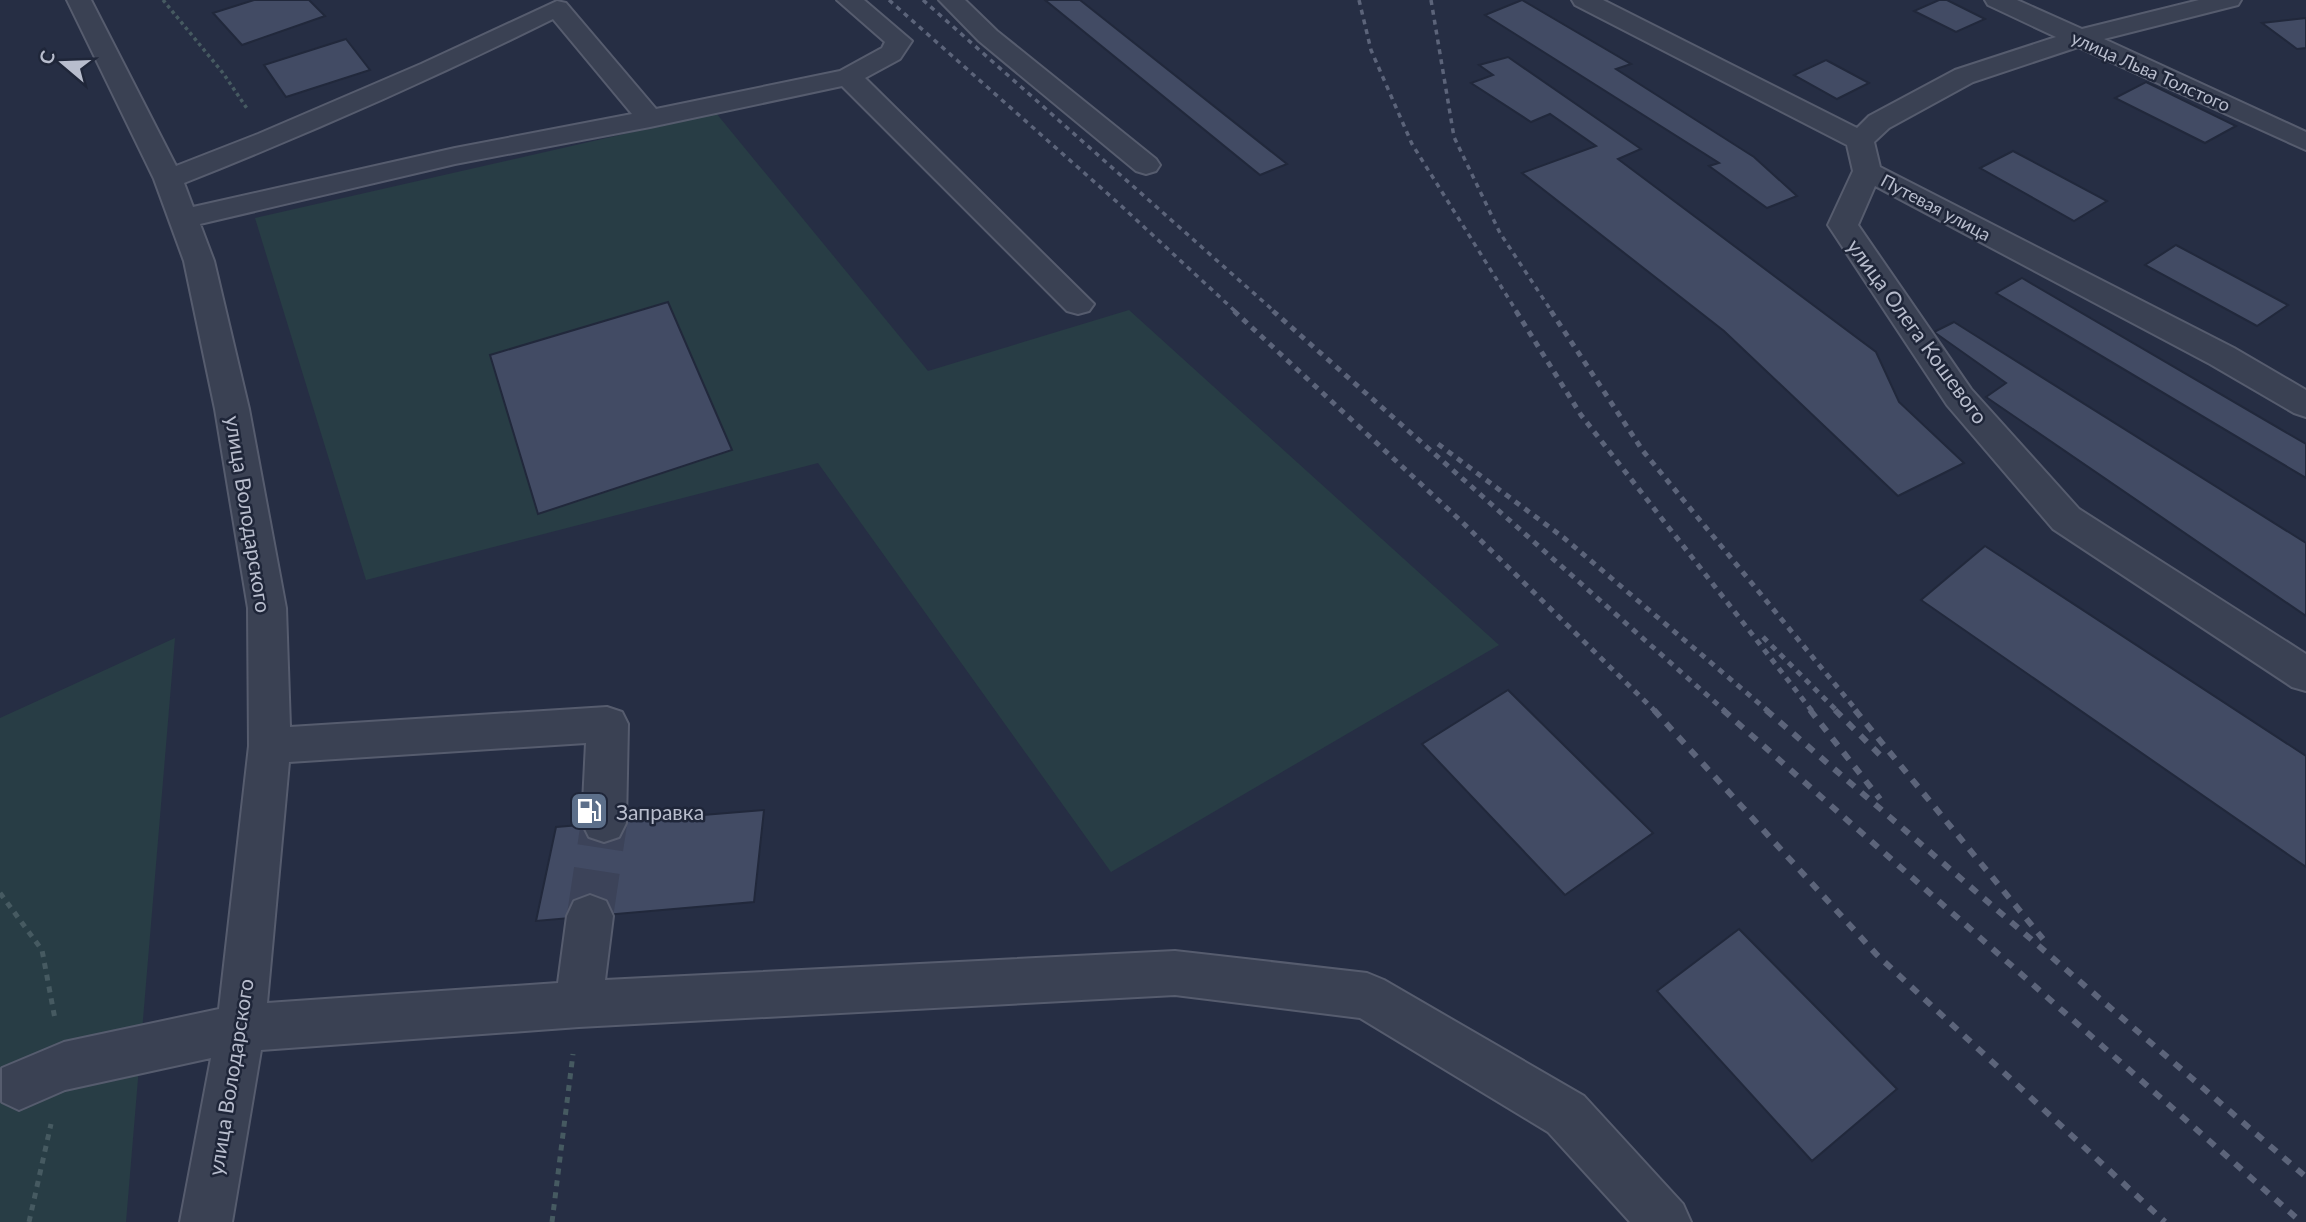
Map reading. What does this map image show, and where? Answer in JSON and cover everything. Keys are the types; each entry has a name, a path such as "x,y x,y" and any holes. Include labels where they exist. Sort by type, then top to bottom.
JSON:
{"street":[{"name":"улица Володарского","path":"79,0 168,179 199,261 232,409 267,608 270,746 241,1028 206,1222"},
{"path":"183,219 455,156 650,119 848,77 891,53 899,41 849,0"},
{"path":"951,0 988,36 1146,165"},
{"name":"Путевая улица","path":"1584,0 2306,404"},
{"name":"улица Льва Толстого","path":"1997,0 2306,142"},
{"name":"улица Олега Кошевого","path":"2229,0 2078,38 1964,76 1879,122 1864,156 1843,225 1959,397 2066,519 2306,675"},
{"path":"168,179 268,140 430,69 557,8 650,119"},
{"path":"848,77 1078,304"},
{"path":"455,156 629,94"},
{"path":"270,746 607,724 604,823"},
{"path":"579,1004 590,916"},
{"path":"19,1085 64,1066 241,1028 579,1004 1175,973 1367,996 1566,1114 1665,1222"}],"path":[{"path":"163,0 223,72 268,140"},
{"path":"552,1222 579,1004"}],"shaded area":[{"path":"716,113 928,371 1129,310 1499,645 1111,872 818,463 366,580 255,218"},
{"path":"175,638 126,1222 0,1222 0,718"}],"building":[{"path":"254,0 309,0 325,16 242,45 213,13"},
{"path":"1045,0 1080,0 1287,164 1260,175"},
{"path":"1522,0 1631,64 1616,69 1754,157 1797,196 1767,208 1709,166 1719,163 1485,15"},
{"path":"1939,0 1947,0 1985,19 1956,32 1914,11"},
{"path":"2306,18 2306,48 2297,49 2262,23"},
{"path":"346,39 370,70 286,97 264,65"},
{"path":"1508,57 1641,149 1618,159 1876,352 1899,402 1964,463 1898,496 1724,331 1522,173 1596,146 1550,114 1531,122 1471,83 1493,75 1479,65"},
{"path":"1826,60 1869,83 1837,99 1794,75"},
{"path":"2146,82 2236,126 2205,143 2115,98"},
{"path":"2013,151 2107,201 2074,221 1980,168"},
{"path":"2176,245 2288,305 2257,326 2145,265"},
{"path":"2022,278 2306,444 2306,478 1996,293"},
{"path":"668,302 732,450 538,514 490,355"},
{"path":"1954,322 2306,543 2306,616 1986,397 2006,383 1934,332"},
{"path":"1985,546 2306,756 2306,867 1921,600"},
{"path":"1508,690 1653,833 1565,895 1422,744"},
{"path":"764,810 754,902 536,921 556,827"},
{"path":"1739,929 1897,1089 1812,1161 1657,991"}],"tunnel":[{"path":"590,916 604,823"}],"railway":[{"path":"889,0 1117,202 1236,312"},
{"path":"923,0 1275,312"},
{"path":"1359,0 1371,50 1412,144 1517,312"},
{"path":"1431,0 1454,137 1500,233 1552,312"},
{"path":"1234,311 1462,522 1654,710"},
{"path":"1273,311 1725,711"},
{"path":"1516,311 1581,415 1812,711"},
{"path":"1551,311 1643,451 1857,711"},
{"path":"1438,444 1564,538 1768,711"},
{"path":"1763,637 1837,711"},
{"path":"1654,710 1877,955 2165,1222"},
{"path":"1723,710 2301,1222"},
{"path":"1766,710 2306,1177"},
{"path":"1810,710 1880,799"},
{"path":"1835,710 1884,759"},
{"path":"1855,710 2043,939"}],"place":[{"name":"Заправка","path":"589,811"}]}
